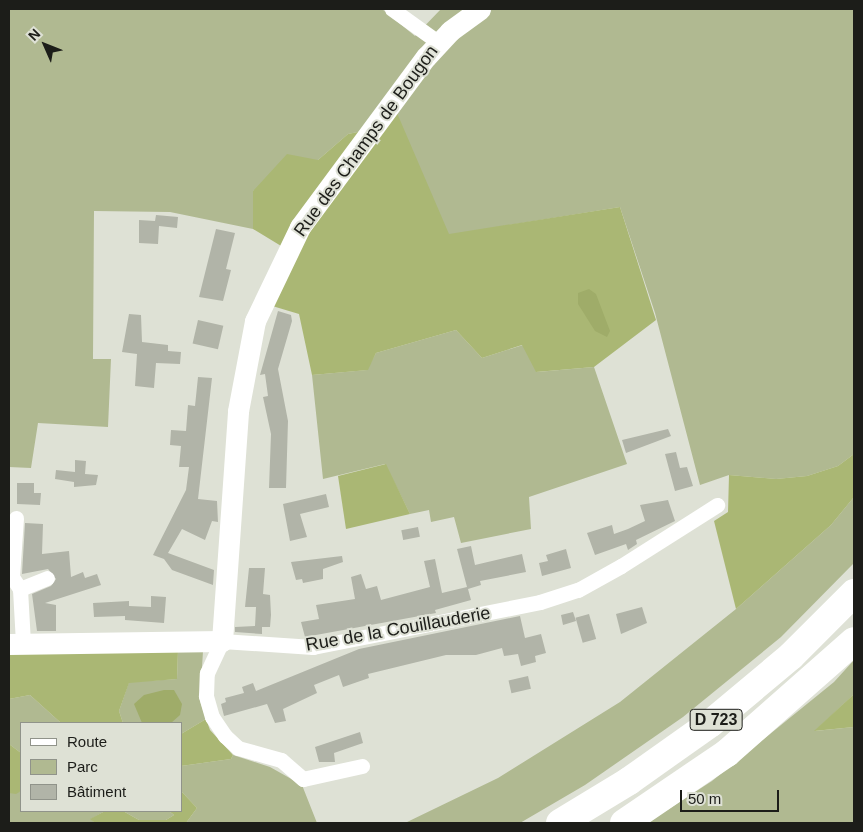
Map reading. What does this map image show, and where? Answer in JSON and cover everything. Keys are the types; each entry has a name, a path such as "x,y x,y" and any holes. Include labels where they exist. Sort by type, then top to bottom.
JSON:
{"highway":[{"name":"D 723","path":"560,823 629,781 711,723 791,656 854,593"},
{"name":"D 723","path":"624,823 727,753 854,641"}],"street":[{"path":"392,9 438,42"},
{"name":"Rue des Champs de Bougon","path":"222,641 238,411 254,321 300,227 438,42 480,9"},
{"name":"Rue de la Couillauderie","path":"16,518 12,577 20,589 16,644 222,641 313,647 540,602 587,585 717,506"},
{"path":"20,589 47,578"},
{"path":"222,641 207,674 206,696 212,718 225,736 238,748 282,760 303,779 362,766"}],"green space":[{"path":"9,9 382,9 415,36 441,9 854,9 854,454 838,466 807,476 776,479 729,475 700,485 655,313 620,207 448,235 382,127 348,134 318,160 253,191 253,229 170,212 94,211 93,359 111,359 108,427 38,423 31,468 9,467"},
{"path":"456,330 482,358 523,345 537,372 594,367 627,464 529,497 531,529 461,543 454,517 431,522 429,510 410,514 385,464 323,479 312,375 367,370 376,353"},
{"path":"854,497 854,563 781,637 683,717 585,785 520,823 405,823 498,778 620,702 736,609 831,525"},
{"path":"178,651 203,651 200,701 206,719 182,733 182,722 123,722 119,711 129,682 177,679"},
{"path":"854,660 854,694 815,731 854,727 854,823 647,823 712,781 834,682"},
{"path":"30,695 60,722 20,722 20,752 9,744 9,699"},
{"path":"233,755 270,767 302,785 317,823 186,823 197,808 182,792 182,766 231,759"},
{"path":"20,791 20,812 103,812 91,819 95,823 9,823 9,793"},
{"path":"125,812 170,812 174,815 166,820 139,820"}],"shaded area":[{"path":"397,113 449,234 620,207 656,320 594,367 536,372 522,345 482,358 456,330 376,353 368,370 312,375 299,314 269,305 291,252 253,229 253,191 287,154 318,160 348,134 382,127"},
{"path":"589,289 596,294 610,331 607,337 595,331 578,304 578,293"},
{"path":"854,454 854,497 831,525 736,609 714,521 728,512 729,475 776,479 807,476 838,466"},
{"path":"386,464 410,514 346,529 338,476"},
{"path":"9,651 178,651 177,679 129,683 119,711 123,722 60,722 30,695 9,699"},
{"path":"164,690 174,690 182,704 180,715 172,722 142,722 134,704 144,695"},
{"path":"854,694 854,727 814,731"},
{"path":"206,719 210,730 233,755 231,759 182,766 182,733"},
{"path":"9,744 20,752 20,792 16,794 9,793"},
{"path":"182,792 197,808 186,823 95,823 90,819 103,812 125,812 139,820 166,820 174,815 170,812 182,812"}],"building":[{"path":"156,215 178,217 177,228 159,226 158,244 139,243 139,220 155,221"},
{"path":"216,229 235,233 226,269 231,270 223,301 199,297"},
{"path":"278,311 291,315 292,321 278,369 288,421 286,488 269,488 271,434 263,397 268,396 265,374 260,375"},
{"path":"129,314 141,315 142,342 168,345 168,351 181,352 180,364 156,363 154,388 135,386 137,354 122,352"},
{"path":"198,320 223,326 218,349 193,343"},
{"path":"198,377 212,378 198,499 217,501 218,522 212,521 205,540 182,529 168,553 214,570 213,585 172,570 164,559 153,555 186,490 189,467 179,467 181,446 170,445 171,430 186,431 188,405 195,406"},
{"path":"668,429 671,436 626,453 622,440"},
{"path":"676,452 680,468 687,467 693,486 675,491 665,454"},
{"path":"75,460 86,461 85,474 98,475 96,485 74,487 74,482 55,479 56,470 75,472"},
{"path":"17,483 34,483 34,493 41,493 40,505 17,504"},
{"path":"326,494 329,507 300,514 307,537 290,541 283,504"},
{"path":"668,500 675,521 636,540 637,544 628,550 626,544 595,555 587,533 612,525 614,534 628,529 645,521 640,505"},
{"path":"25,523 43,524 42,554 69,551 71,577 83,572 85,578 97,574 101,585 45,603 56,605 56,631 37,631 32,594 51,586 56,579 48,569 22,574"},
{"path":"418,527 420,537 403,540 401,530"},
{"path":"471,546 475,565 522,554 526,572 480,581 481,585 468,589 471,600 435,610 436,613 305,637 301,622 319,619 316,605 355,599 351,577 361,574 366,589 377,586 381,600 430,587 424,561 435,559 442,593 467,587 457,549"},
{"path":"566,549 571,568 542,576 539,563 548,561 546,555"},
{"path":"342,556 343,562 323,569 323,579 303,583 302,579 296,580 291,562"},
{"path":"249,568 265,568 263,594 270,595 271,615 270,627 262,627 262,634 235,632 235,627 255,626 256,607 245,607"},
{"path":"151,596 166,597 164,623 125,620 125,616 94,617 93,603 129,601 129,606 151,607"},
{"path":"642,607 647,623 621,634 616,614"},
{"path":"573,612 576,621 563,625 561,615"},
{"path":"589,614 596,639 583,643 576,618"},
{"path":"520,616 525,638 541,634 546,653 535,656 536,662 521,666 518,654 504,656 502,648 476,655 446,655 368,674 369,678 343,687 339,675 314,685 317,693 283,709 286,721 275,723 267,704 224,716 221,704 226,702 225,698 244,693 242,687 253,683 256,691 359,649"},
{"path":"528,676 531,689 511,693 509,680"},
{"path":"360,732 363,743 334,753 335,762 319,762 315,747"}]}
